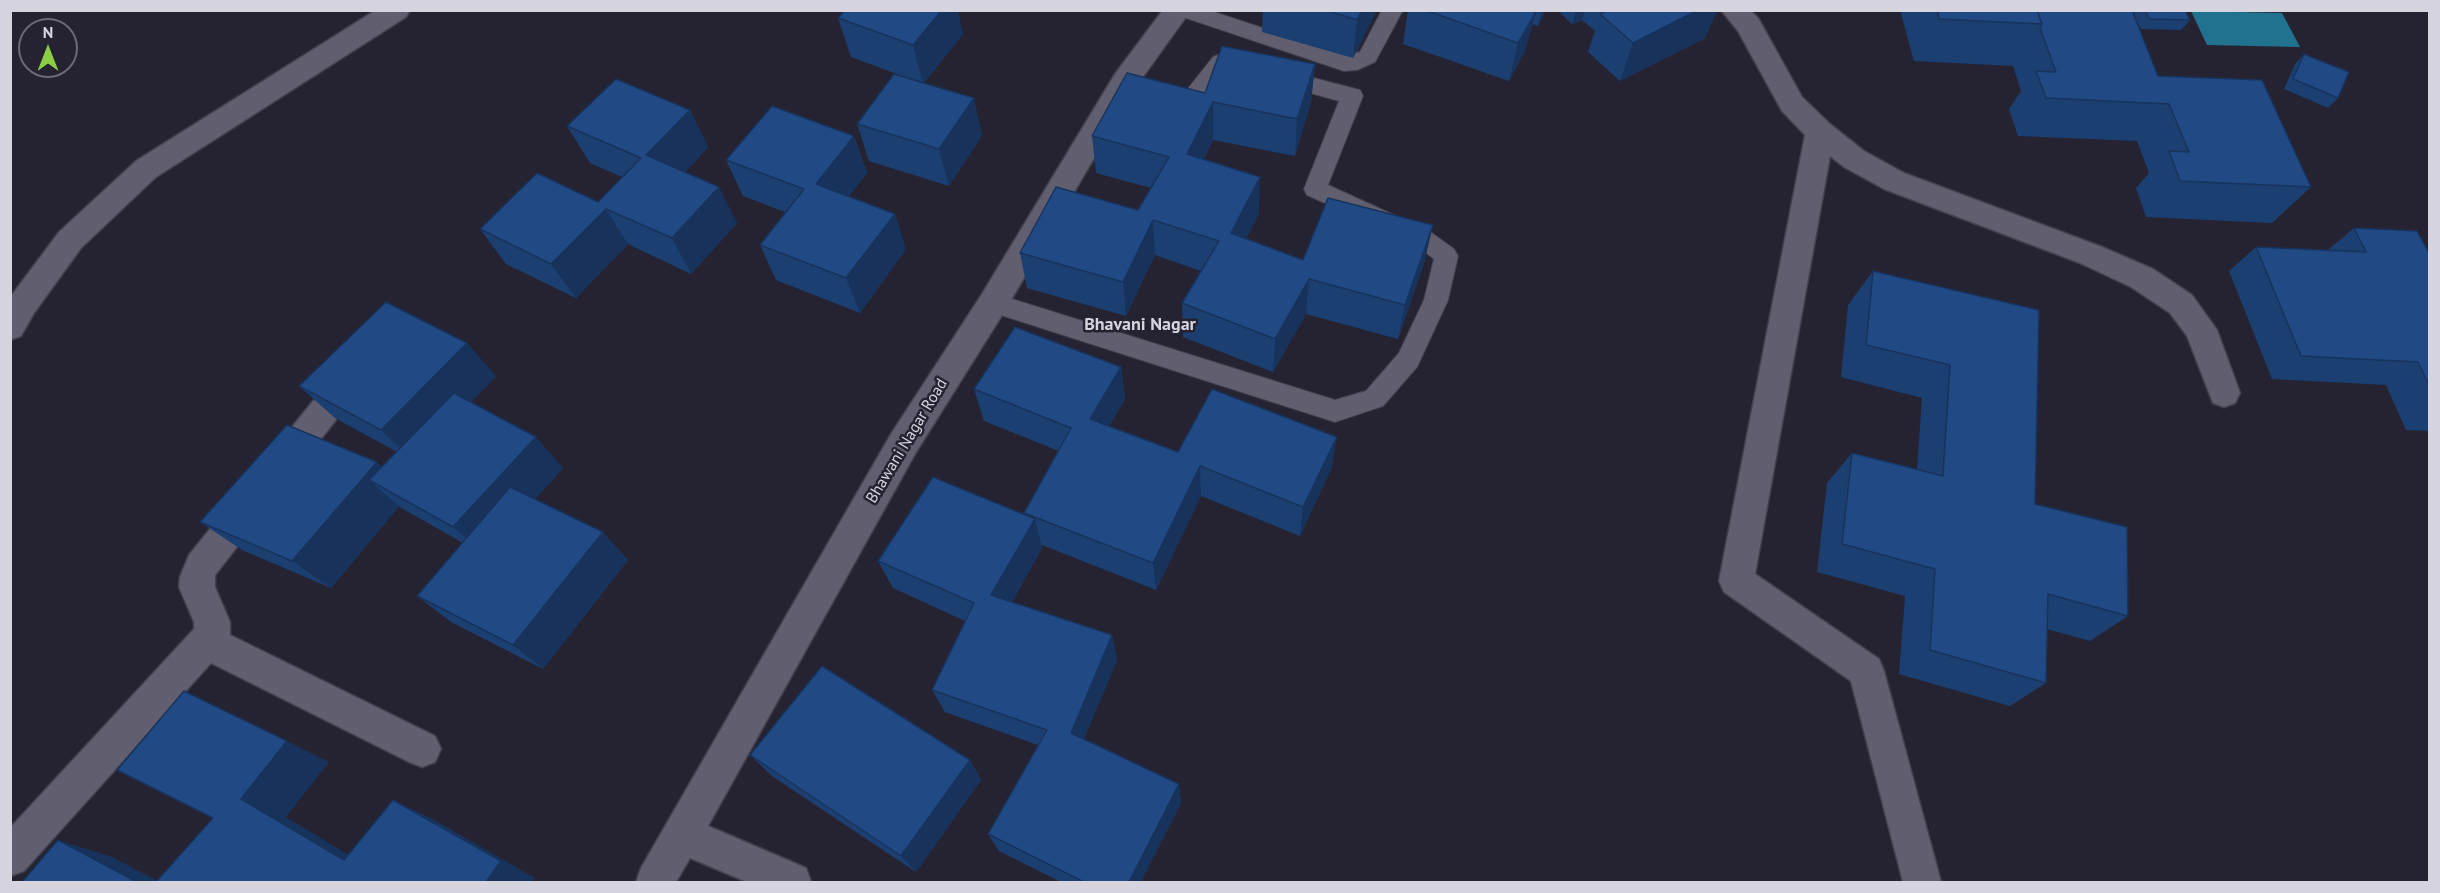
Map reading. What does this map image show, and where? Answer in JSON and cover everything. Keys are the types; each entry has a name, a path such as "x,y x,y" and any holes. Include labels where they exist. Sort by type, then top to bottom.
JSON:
{"street":[{"path":"10,327 23,304 69,240 146,169 398,10"},
{"name":"Bhawani Nagar Road","path":"655,882 903,444 993,303 1125,81 1178,10"},
{"path":"1734,10 1748,25 1792,104 1820,132 1854,159 1894,181 2091,255 2142,278 2181,304 2202,330 2224,393"},
{"path":"1820,132 1736,581 1866,671 1923,882"},
{"path":"10,858 212,634 212,622 197,587 196,577 201,566 324,411"},
{"path":"206,642 422,749"},
{"path":"682,835 792,882"}],"lane":[{"path":"1184,10 1344,63 1357,62 1368,57 1393,10"},
{"path":"993,303 1335,411 1374,399 1408,360 1436,300 1446,256 1421,237 1315,189 1352,96 1220,62 1191,100 1125,81"}],"water":[{"path":"2191,11 2282,13 2300,47 2207,45"}],"building":[{"path":"845,10 942,10 913,45 838,18"},
{"path":"1325,10 1362,10 1357,20"},
{"path":"1425,10 1530,10 1536,12 1518,43"},
{"path":"1607,10 1698,10 1633,43 1600,14"},
{"path":"1937,10 2037,10 2042,24 1939,19"},
{"path":"2037,10 2132,10 2158,76 2262,80 2311,187 2180,181 2169,151 2189,152 2169,104 2046,98 2036,71 2056,72 2040,28 2042,24"},
{"path":"2145,10 2185,10 2190,20 2149,19"},
{"path":"1222,46 1315,64 1297,119 1213,102 1187,154 1260,177 1231,233 1303,260 1328,198 1433,225 1405,305 1309,279 1275,339 1182,303 1219,241 1153,220 1123,282 1020,253 1056,187 1138,210 1169,157 1092,136 1127,73 1205,93"},
{"path":"2304,54 2349,72 2338,98 2293,79"},
{"path":"894,74 974,98 939,149 857,124"},
{"path":"616,79 690,110 646,155 719,187 672,238 606,209 551,264 480,229 537,173 598,202 641,158 567,126"},
{"path":"772,106 854,136 816,184 895,214 846,278 760,245 804,189 726,160"},
{"path":"2354,228 2417,231 2430,255 2430,387 2418,362 2301,356 2256,247 2366,252"},
{"path":"1873,271 2039,310 2035,504 2127,527 2128,616 2048,594 2046,683 1930,650 1935,569 1842,544 1852,453 1943,476 1950,365 1866,345"},
{"path":"386,302 467,343 381,430 299,386"},
{"path":"1015,327 1121,367 1090,419 1178,452 1212,389 1337,437 1303,507 1200,466 1153,563 1024,513 1071,428 974,389"},
{"path":"454,393 536,437 453,527 369,480"},
{"path":"287,425 377,462 292,561 200,522"},
{"path":"933,477 1035,519 991,595 1112,635 1071,733 1179,784 1129,882 1084,882 988,834 1047,730 932,690 974,603 878,561"},
{"path":"510,487 603,532 513,645 417,596"},
{"path":"822,666 970,760 901,856 750,755"},
{"path":"184,691 287,741 241,799 344,860 393,800 501,861 486,882 156,882 213,818 117,770"},
{"path":"58,840 137,882 22,882"}],"district":[{"name":"Bhavani Nagar","path":"1140,325"}]}
